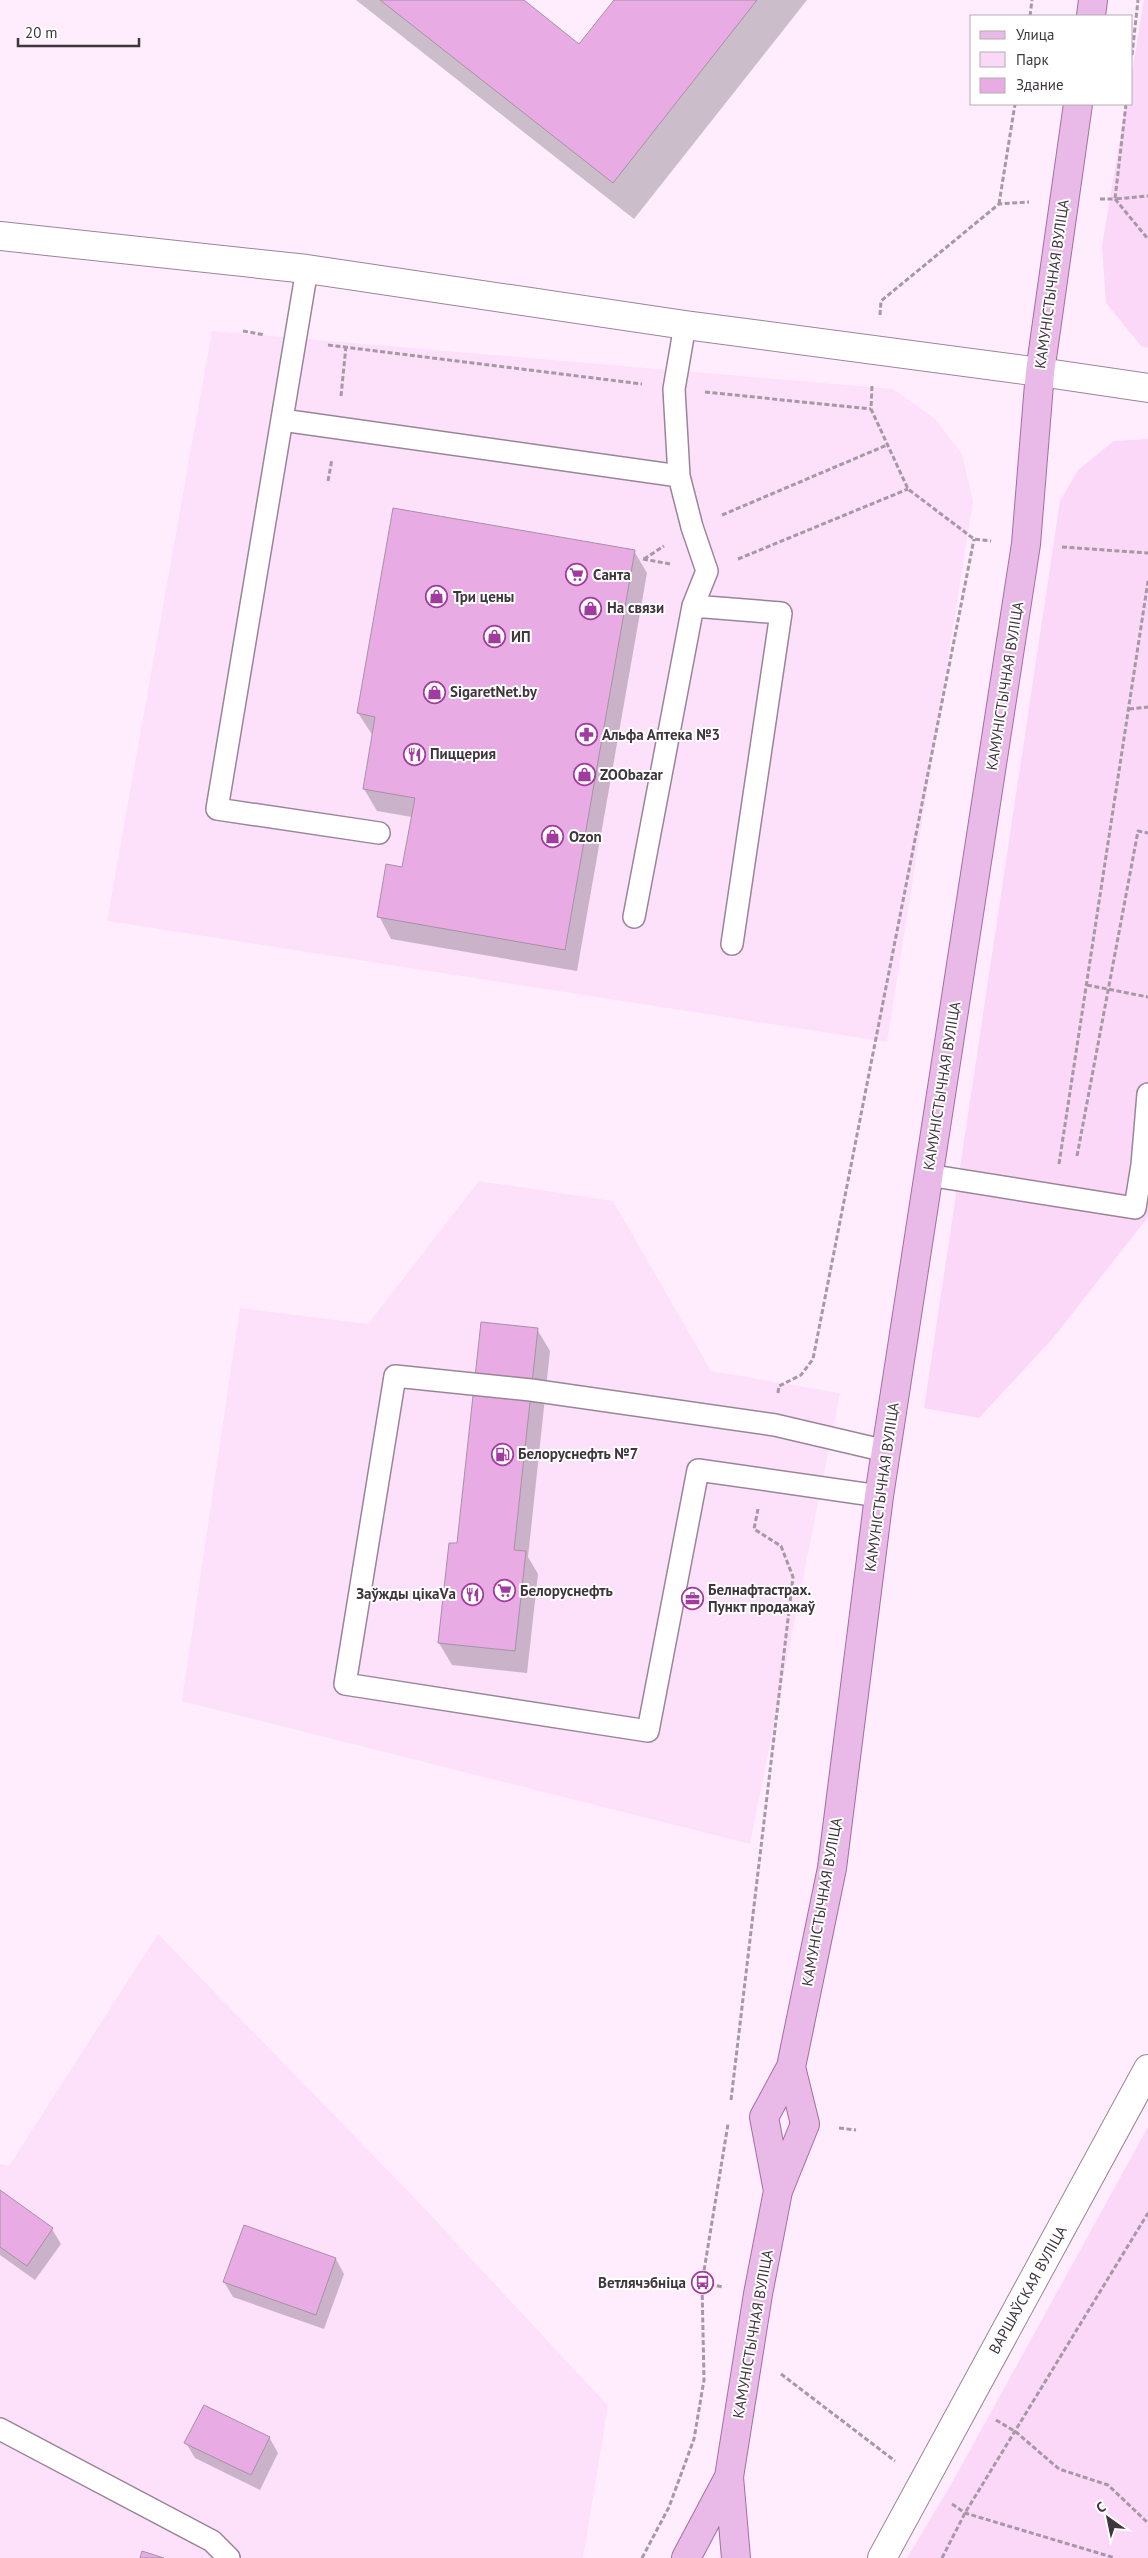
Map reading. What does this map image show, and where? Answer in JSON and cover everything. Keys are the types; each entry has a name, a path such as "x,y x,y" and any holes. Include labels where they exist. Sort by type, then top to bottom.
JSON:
{"main road":[{"path":"1091,15 1094,0"},
{"name":"КАМУНІСТЫЧНАЯ ВУЛІЦА","path":"778,2191 764,2117 791,2067 832,1868 879,1496 1026,544 1040,372 1078,105"},
{"name":"КАМУНІСТЫЧНАЯ ВУЛІЦА","path":"736,2558 729,2477 758,2294 778,2191 805,2124 791,2067"},
{"name":"КАМУНІСТЫЧНАЯ ВУЛІЦА","path":"686,2558 729,2477"}],"street":[{"path":"0,236 307,269 685,325 1148,388"},
{"name":"ВАРШАЎСКАЯ ВУЛІЦА","path":"882,2558 1148,2069"},
{"name":"ВАРШАЎСКАЯ ВУЛІЦА","path":"868,2558 908,2510"}],"lane":[{"path":"307,269 217,809 379,833"},
{"path":"634,917 693,606 707,572 692,528 678,476 674,389 685,325"},
{"path":"282,420 678,476"},
{"path":"693,606 780,613 732,944"},
{"path":"928,1175 1135,1208 1142,1165 1148,1094"},
{"path":"879,1496 763,1481 698,1470 648,1730 346,1684 395,1376 531,1390 775,1425 886,1450"},
{"path":"0,2429 212,2541 229,2558"}],"path":[{"path":"1030,15 1032,0"},
{"path":"1133,46 1138,0"},
{"path":"999,204 1015,105"},
{"path":"1126,105 1115,199 1148,196"},
{"path":"243,331 295,341 674,389 871,409"},
{"path":"887,445 692,528 643,559 707,572 908,489"},
{"path":"775,1425 778,1386 801,1375 813,1360 974,540"},
{"path":"1054,1195 1148,581"},
{"path":"1129,709 1148,707"},
{"path":"1077,1156 1138,831 1148,833"},
{"path":"1087,984 1148,997"},
{"path":"730,2108 793,1577 781,1546 754,1529 763,1481"},
{"path":"642,2558 669,2507 694,2439 704,2380 702,2283 729,2118"},
{"path":"942,2558 965,2513 1148,2213"},
{"path":"778,2372 965,2513 1115,2558"},
{"path":"967,2402 1016,2432 1059,2469 1108,2485 1148,2523"}],"shaded area":[{"path":"212,331 893,389 935,419 962,454 973,501 887,1042 107,921"},
{"path":"479,1181 613,1201 711,1371 840,1393 750,1844 182,1701 240,1308 368,1324"},
{"path":"158,1934 427,2211 608,2406 583,2558 0,2558 0,2164 9,2166"}],"green space":[{"path":"1144,0 1148,0 1148,348 1141,346 1106,303 1102,246 1126,105 1133,105 1133,67"},
{"path":"1148,439 1148,1217 1053,1338 979,1418 924,1408 1060,501 1078,470 1114,441"},
{"path":"1148,2127 1148,2558 907,2558 953,2481"}],"building":[{"path":"380,0 524,0 579,44 614,0 757,0 613,183"},
{"path":"393,508 635,550 565,950 377,917 386,864 402,867 415,798 363,789 375,717 357,713"},
{"path":"481,1322 538,1328 514,1550 526,1551 515,1651 438,1643 449,1543 457,1543"},
{"path":"0,2190 53,2228 27,2266 0,2247"},
{"path":"244,2225 336,2258 316,2315 223,2282"},
{"path":"204,2405 270,2437 251,2475 184,2443"},
{"path":"142,2551 164,2558 140,2558"}],"place":[{"name":"Санта","path":"577,575"},
{"name":"Три цены","path":"437,597"},
{"name":"На связи","path":"591,608"},
{"name":"ИП","path":"495,637"},
{"name":"SigaretNet.by","path":"434,692"},
{"name":"Альфа Аптека №3","path":"586,735"},
{"name":"Пиццерия","path":"414,754"},
{"name":"ZOObazar","path":"584,775"},
{"name":"Ozon","path":"553,837"},
{"name":"Белоруснефть №7","path":"502,1454"},
{"name":"Белоруснефть","path":"504,1591"},
{"name":"Заўжды цікаVа","path":"472,1594"},
{"name":"Белнафтастрах. Пункт продажаў","path":"692,1599"},
{"name":"Ветлячэбніца","path":"702,2283"}]}
